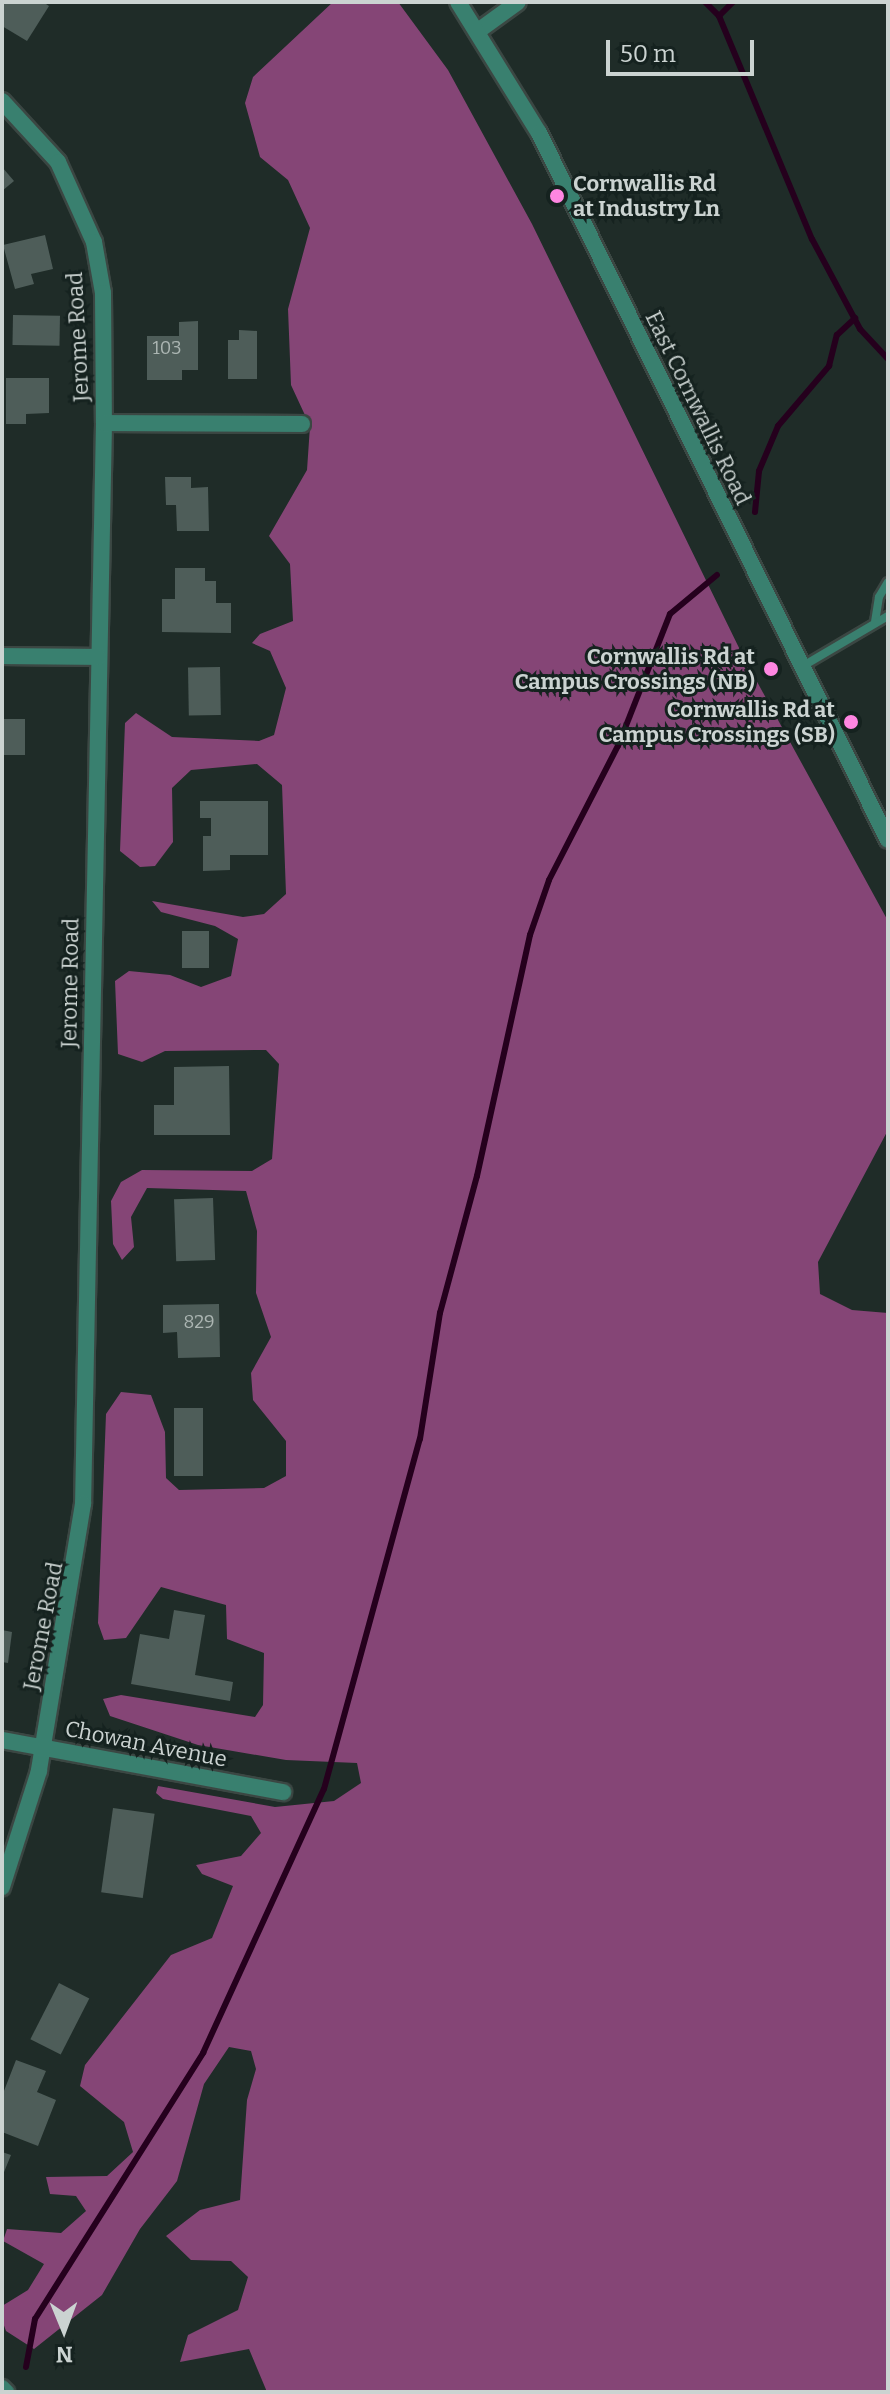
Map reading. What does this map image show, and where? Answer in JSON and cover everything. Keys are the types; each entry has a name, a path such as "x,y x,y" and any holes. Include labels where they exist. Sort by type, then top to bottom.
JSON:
{"street":[{"name":"East Cornwallis Road","path":"458,2 539,133 888,840"},
{"path":"478,31 518,2"},
{"name":"Jerome Road","path":"2,101 58,162 94,242 103,293 104,423 83,1504 43,1747 26,1822 2,1887"},
{"path":"104,423 302,424"},
{"path":"2,656 98,657"},
{"name":"Chowan Avenue","path":"2,1740 283,1792"}],"lane":[{"path":"875,622 879,597 888,582"},
{"path":"802,667 888,616"}],"shaded area":[{"path":"333,2 398,2 448,70 532,224 743,656 888,921 888,1130 818,1262 820,1294 852,1310 888,1313 888,2392 267,2392 249,2349 180,2362 188,2335 238,2310 248,2277 231,2261 191,2260 166,2236 200,2210 240,2200 247,2100 256,2069 251,2051 229,2047 204,2084 177,2181 140,2229 102,2295 34,2349 6,2331 2,2320 2,2306 28,2290 44,2264 3,2241 7,2229 61,2233 86,2211 76,2196 50,2194 46,2177 107,2176 133,2152 124,2122 80,2086 85,2065 171,1955 212,1938 233,1886 202,1874 196,1865 241,1856 261,1833 251,1816 163,1799 156,1793 158,1786 275,1807 334,1801 361,1783 357,1763 286,1760 198,1745 110,1716 103,1699 121,1695 255,1717 263,1705 264,1653 227,1639 226,1605 161,1587 126,1638 104,1640 98,1623 106,1414 121,1392 151,1395 165,1432 166,1478 179,1490 264,1488 286,1476 286,1441 253,1400 251,1373 271,1337 256,1293 257,1231 246,1191 147,1188 131,1217 134,1247 122,1260 113,1244 111,1201 121,1182 142,1170 252,1171 272,1159 279,1064 266,1050 165,1051 142,1062 118,1054 115,981 129,971 170,975 201,987 231,976 238,939 215,926 161,912 152,901 243,917 264,914 286,894 282,785 257,764 191,770 172,788 173,842 155,866 140,867 120,851 125,723 136,713 172,737 259,741 274,735 286,688 270,651 252,643 260,634 293,621 290,564 269,536 307,470 310,426 291,385 288,309 310,228 288,180 260,157 245,103 253,77"}],"building":[{"path":"2,2 43,2 49,6 27,41 2,26"},
{"path":"2,167 14,181 2,191"},
{"path":"45,235 53,269 31,274 34,284 15,289 3,245"},
{"path":"13,315 60,316 59,346 12,345"},
{"path":"198,321 198,370 182,370 182,380 147,380 147,336 179,336 179,322"},
{"path":"239,330 257,331 257,379 228,379 228,340 239,340"},
{"path":"6,378 49,378 49,413 26,414 26,424 6,424"},
{"path":"165,477 191,477 191,488 208,487 209,531 177,531 176,505 166,505"},
{"path":"175,568 205,568 205,581 216,581 216,603 231,603 231,633 162,632 162,599 175,599"},
{"path":"220,667 221,715 189,716 188,668"},
{"path":"2,719 25,719 25,755 2,755"},
{"path":"200,801 268,801 268,855 230,855 230,870 203,871 203,836 211,836 211,818 200,818"},
{"path":"182,931 209,931 209,968 182,968"},
{"path":"229,1066 230,1135 154,1135 154,1105 174,1105 174,1067"},
{"path":"213,1198 215,1260 176,1261 174,1199"},
{"path":"219,1304 220,1357 178,1358 177,1332 163,1333 163,1305"},
{"path":"174,1408 203,1408 203,1476 174,1476"},
{"path":"174,1610 205,1615 195,1675 233,1682 230,1701 131,1684 140,1634 169,1639"},
{"path":"2,1630 12,1632 8,1663 2,1662"},
{"path":"113,1808 155,1814 143,1898 101,1892"},
{"path":"59,1983 89,1998 61,2055 30,2039"},
{"path":"16,2060 46,2071 37,2092 56,2100 38,2146 2,2132 2,2096"},
{"path":"2,2152 11,2155 2,2177"}],"waterway":[{"path":"705,2 719,16 812,239 860,329 888,359"},
{"path":"719,16 733,2"},
{"path":"755,512 759,471 778,426 829,366 837,335 855,318"},
{"path":"26,2367 35,2319 203,2053 324,1789 420,1439 440,1313 477,1176 530,935 549,880 618,746 670,614 717,575"}],"place":[{"name":"Cornwallis Rd at Industry Ln","path":"557,196"},
{"name":"Cornwallis Rd at Campus Crossings (NB)","path":"771,669"},
{"name":"Cornwallis Rd at Campus Crossings (SB)","path":"851,722"}]}
